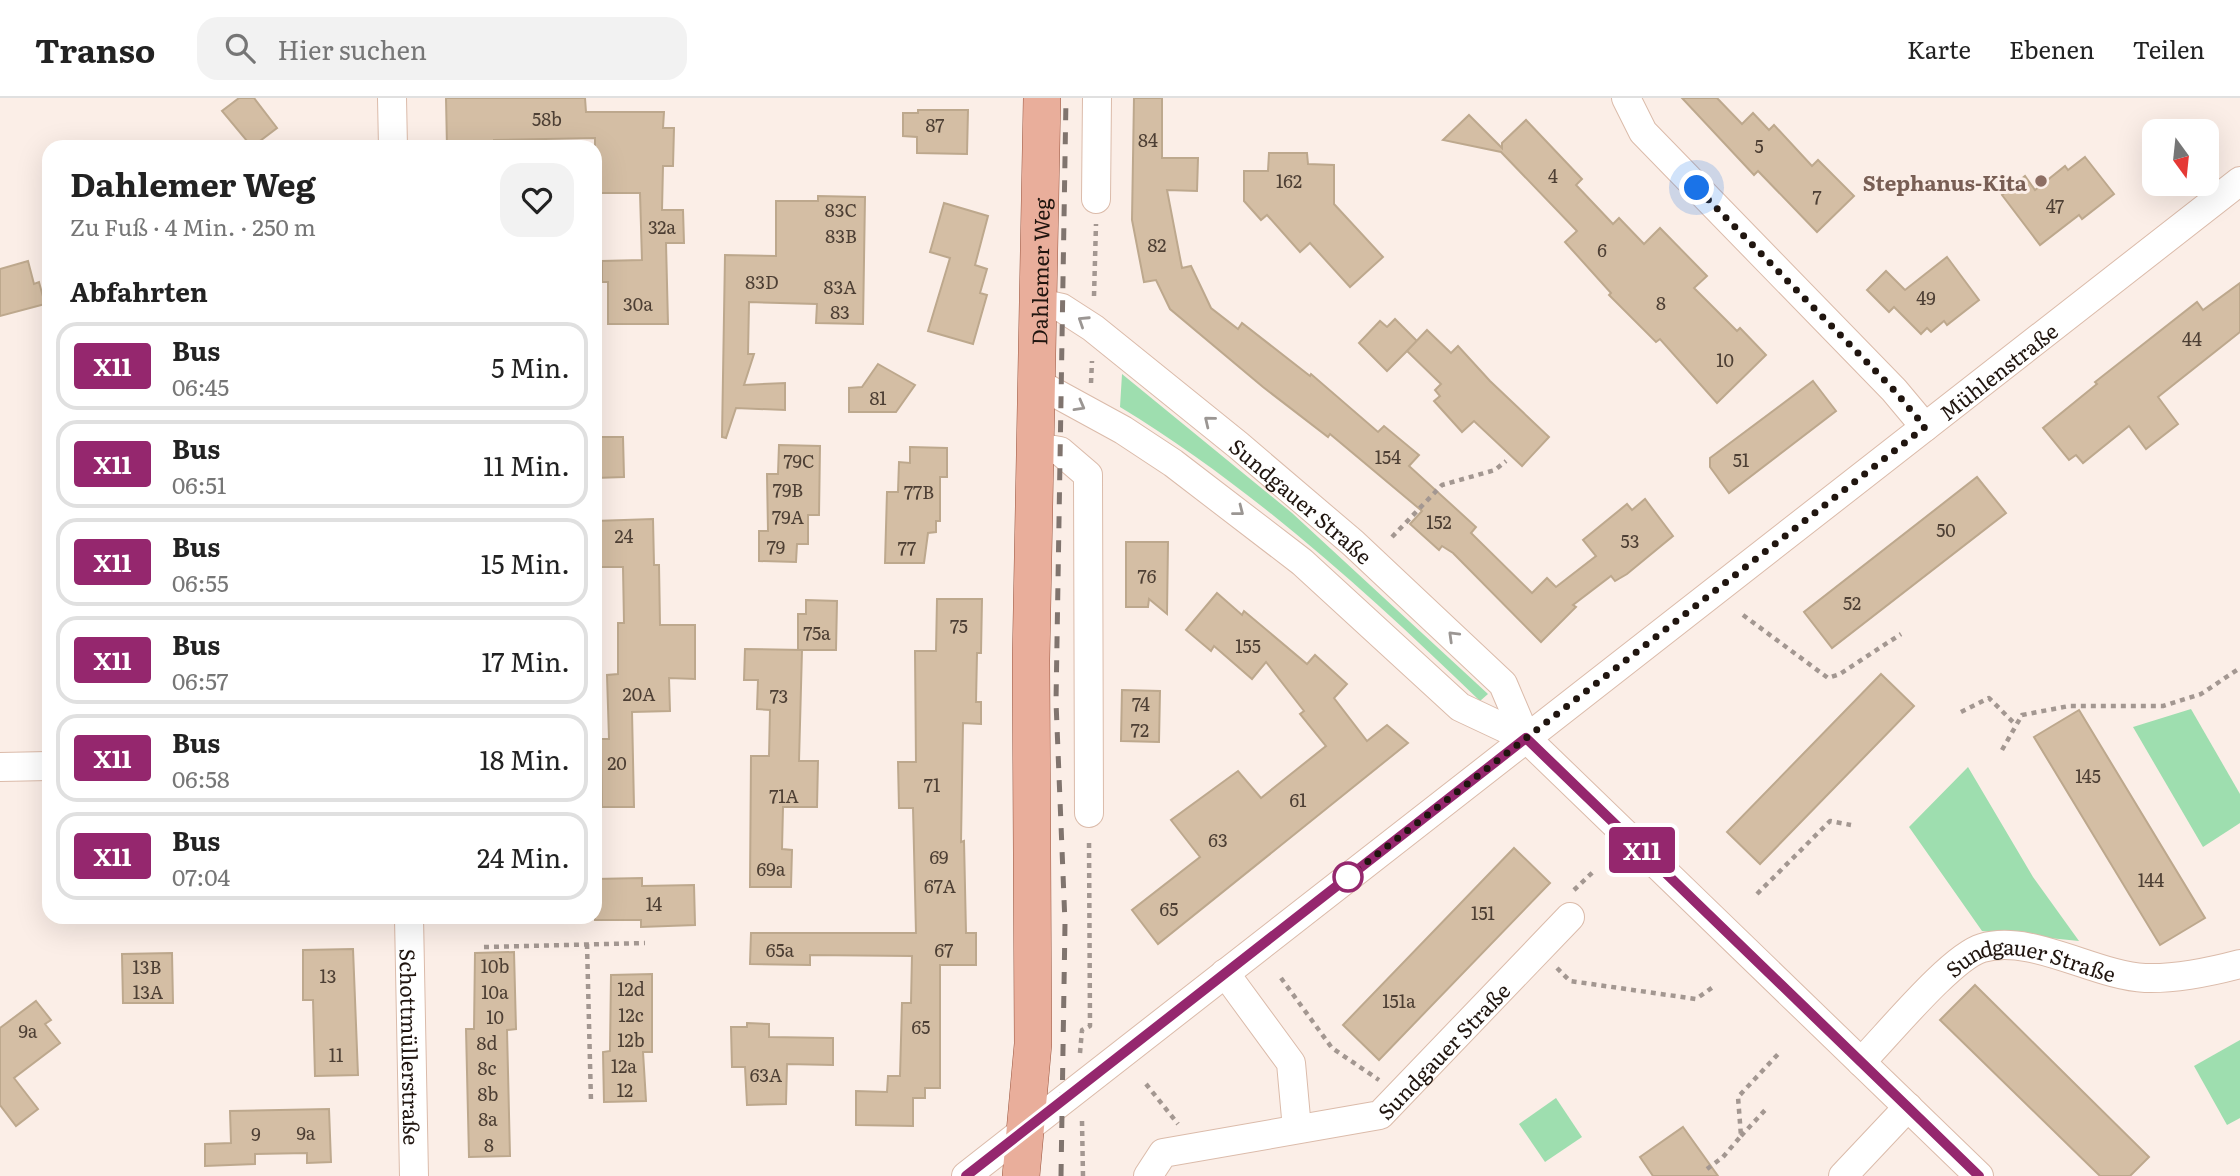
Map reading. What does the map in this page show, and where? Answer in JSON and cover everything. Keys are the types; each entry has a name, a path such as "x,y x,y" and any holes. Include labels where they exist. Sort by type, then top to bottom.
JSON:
{"main road":[{"name":"Dahlemer Weg","path":"1021,1176 1033,1044 1031,673 1042,98"}],"street":[{"path":"392,98 393,140"},
{"path":"1096,199 1097,98"},
{"path":"1626,98 1637,123 1648,138 1894,390 1925,427"},
{"name":"Mühlenstraße","path":"966,1176 2240,181"},
{"name":"Sundgauer Straße","path":"1039,303 1062,308 1093,328 1238,445 1353,543 1503,684 1526,738"},
{"name":"Sundgauer Straße","path":"1037,383 1123,430 1173,463 1302,562 1460,708 1526,738 1979,1176"},
{"path":"1037,447 1060,451 1088,475 1089,813"},
{"path":"0,767 42,766"},
{"name":"Sundgauer Straße","path":"1184,1148 1380,1115 1539,949 1569,907"},
{"name":"Schottmüllerstraße","path":"409,924 414,1176"},
{"name":"Sundgauer Straße","path":"1861,1062 1958,963 1982,948 2021,947 2143,978 2210,972 2240,964"},
{"path":"1225,973 1291,1063 1297,1129"},
{"path":"1843,1176 1908,1107"},
{"path":"1149,1176 1163,1153 1184,1148"}],"path":[{"path":"1392,537 1442,485 1495,470 1506,461"},
{"path":"1743,615 1828,678 1840,674 1902,634"},
{"path":"2002,750 2022,715 2069,706 2163,706 2201,694 2240,667"},
{"path":"1961,712 1989,698 2017,725"},
{"path":"1082,1030 1090,1026 1089,813"},
{"path":"1757,894 1830,821 1851,825"},
{"path":"1569,907 1594,872"},
{"path":"484,947 645,943"},
{"path":"587,944 591,1102"},
{"path":"1539,949 1570,981 1696,999 1713,987"},
{"path":"1281,978 1332,1048 1382,1082"},
{"path":"1741,1136 1738,1097 1780,1052"},
{"path":"1146,1084 1179,1126 1184,1148"},
{"path":"1707,1169 1723,1157 1767,1108"}],"green space":[{"path":"1122,374 1292,513 1488,694 1480,701 1352,582 1263,507 1169,438 1120,407"},
{"path":"2191,709 2240,794 2240,823 2203,847 2133,727"},
{"path":"1968,767 2033,877 2079,941 1982,931 1909,827"},
{"path":"2240,1040 2240,1118 2227,1125 2194,1066"},
{"path":"1556,1098 1582,1137 1545,1162 1519,1124"}],"building":[{"path":"239,98 254,98 277,128 261,140 246,140 222,111"},
{"path":"446,98 585,98 586,112 664,112 663,128 674,128 673,166 663,166 662,210 683,210 684,243 666,243 668,324 608,324 608,282 602,282 602,261 642,260 640,193 602,193 602,140 447,140"},
{"path":"1134,98 1162,98 1162,158 1198,158 1197,191 1167,190 1182,268 1191,266 1211,308 1238,329 1242,323 1310,376 1311,374 1378,432 1384,426 1419,455 1409,466 1476,527 1471,533 1532,593 1547,578 1556,587 1596,556 1583,540 1627,504 1632,510 1645,499 1673,536 1627,574 1615,581 1611,576 1573,605 1576,607 1541,642 1453,553 1442,546 1439,550 1410,524 1422,511 1330,434 1328,437 1263,387 1170,309 1156,280 1144,282 1132,220"},
{"path":"1682,98 1717,98 1742,124 1753,113 1769,130 1774,125 1812,166 1818,160 1854,196 1817,232 1758,171 1754,175"},
{"path":"918,110 968,110 967,154 917,153 917,137 903,136 903,113 918,113"},
{"path":"1469,115 1502,148 1502,143 1526,120 1582,179 1576,185 1613,224 1619,218 1644,244 1660,228 1707,276 1694,288 1737,331 1740,328 1766,355 1717,403 1660,339 1656,342 1609,295 1611,293 1565,242 1577,231 1501,152 1443,140"},
{"path":"1269,153 1307,153 1308,164 1334,165 1334,204 1383,257 1350,287 1310,243 1300,252 1267,215 1261,220 1244,201 1244,171 1268,171"},
{"path":"2085,157 2114,194 2082,219 2079,215 2040,245 2002,195 2025,176 2035,190 2065,166 2068,170"},
{"path":"818,196 865,197 863,324 816,323 817,304 749,302 748,354 754,354 744,385 785,383 785,410 736,408 726,438 722,437 725,255 776,256 776,201 818,201"},
{"path":"944,203 988,216 975,265 987,269 980,293 987,295 973,344 928,331 950,258 930,252"},
{"path":"1947,257 1979,300 1947,325 1944,321 1931,332 1927,328 1921,334 1894,307 1889,312 1867,290 1886,271 1905,290"},
{"path":"28,261 34,284 39,282 42,305 0,316 0,269"},
{"path":"2240,283 2240,332 2158,397 2178,424 2146,449 2129,426 2083,463 2076,455 2069,460 2043,428 2097,384 2095,382 2197,302 2203,310"},
{"path":"1395,319 1417,341 1387,371 1359,343 1380,321 1387,327"},
{"path":"1427,330 1451,353 1458,346 1490,381 1549,437 1522,466 1474,421 1462,432 1434,401 1440,396 1435,390 1441,384 1407,351"},
{"path":"878,364 915,385 896,412 849,412 849,388 862,387"},
{"path":"1813,381 1836,411 1729,493 1710,467 1710,458"},
{"path":"602,437 623,437 624,477 602,478"},
{"path":"779,445 820,446 819,515 808,515 808,544 797,544 796,562 759,561 759,531 768,531 767,474 778,474"},
{"path":"910,447 947,448 947,477 940,477 940,521 936,521 936,532 928,533 924,563 885,563 887,492 898,492 899,462 910,463"},
{"path":"1977,477 2006,513 1832,648 1804,612"},
{"path":"653,519 654,565 659,565 660,625 695,625 695,679 669,678 670,711 632,712 634,807 602,807 602,739 609,739 607,675 618,674 618,623 624,623 623,567 602,567 602,521"},
{"path":"1126,542 1168,542 1167,614 1149,599 1148,607 1126,607"},
{"path":"1217,593 1242,615 1244,611 1307,664 1315,655 1347,684 1334,698 1367,741 1387,725 1408,743 1158,944 1132,910 1200,857 1171,820 1238,771 1261,798 1326,746 1300,714 1304,711 1266,662 1252,679 1214,646 1211,651 1186,630"},
{"path":"937,599 982,599 981,653 977,653 976,702 981,702 981,724 963,723 961,842 964,841 966,933 976,933 976,965 940,965 940,1088 925,1088 925,1098 913,1098 913,1126 856,1125 856,1091 887,1092 888,1076 900,1076 902,1003 911,1003 912,956 810,955 810,965 750,964 751,933 916,933 913,808 899,808 898,762 916,762 915,651 936,651"},
{"path":"806,600 837,601 836,650 798,650 798,614 806,614"},
{"path":"745,649 802,650 799,761 818,761 817,807 783,807 782,849 792,850 791,887 750,887 751,756 769,756 770,710 757,709 758,680 744,680"},
{"path":"1881,674 1914,706 1760,864 1727,832"},
{"path":"1122,690 1160,691 1159,742 1121,741"},
{"path":"2079,710 2205,918 2160,945 2034,737"},
{"path":"1514,848 1550,883 1379,1060 1343,1025"},
{"path":"642,878 642,886 694,885 695,925 641,927 641,920 602,920 602,879"},
{"path":"353,949 358,1075 315,1076 313,1000 303,1000 303,950"},
{"path":"514,952 516,1029 507,1030 510,1156 469,1157 466,1029 474,1029 475,953"},
{"path":"172,953 173,1003 123,1003 122,954"},
{"path":"652,974 652,1052 643,1052 646,1101 604,1102 603,1052 610,1051 611,975"},
{"path":"1975,985 2149,1157 2130,1176 2100,1176 1940,1020"},
{"path":"36,1001 51,1020 45,1024 60,1043 14,1078 38,1109 16,1126 0,1105 0,1028"},
{"path":"747,1023 769,1024 769,1037 833,1038 833,1065 787,1064 786,1104 747,1105 745,1067 732,1067 731,1027 747,1027"},
{"path":"329,1109 331,1162 307,1163 307,1153 255,1154 255,1164 205,1166 205,1144 231,1143 230,1111"},
{"path":"1683,1127 1718,1176 1653,1176 1640,1157"}],"railway":[{"path":"1061,1176 1065,923 1056,702 1066,98"}],"bus line":[{"name":"X11","path":"966,1176 1526,738 1979,1176"}],"place":[{"name":"Stephanus-Kita","path":"2041,181"}],"route":[{"path":"1348,877 1925,427 1894,390 1697,188"}]}
